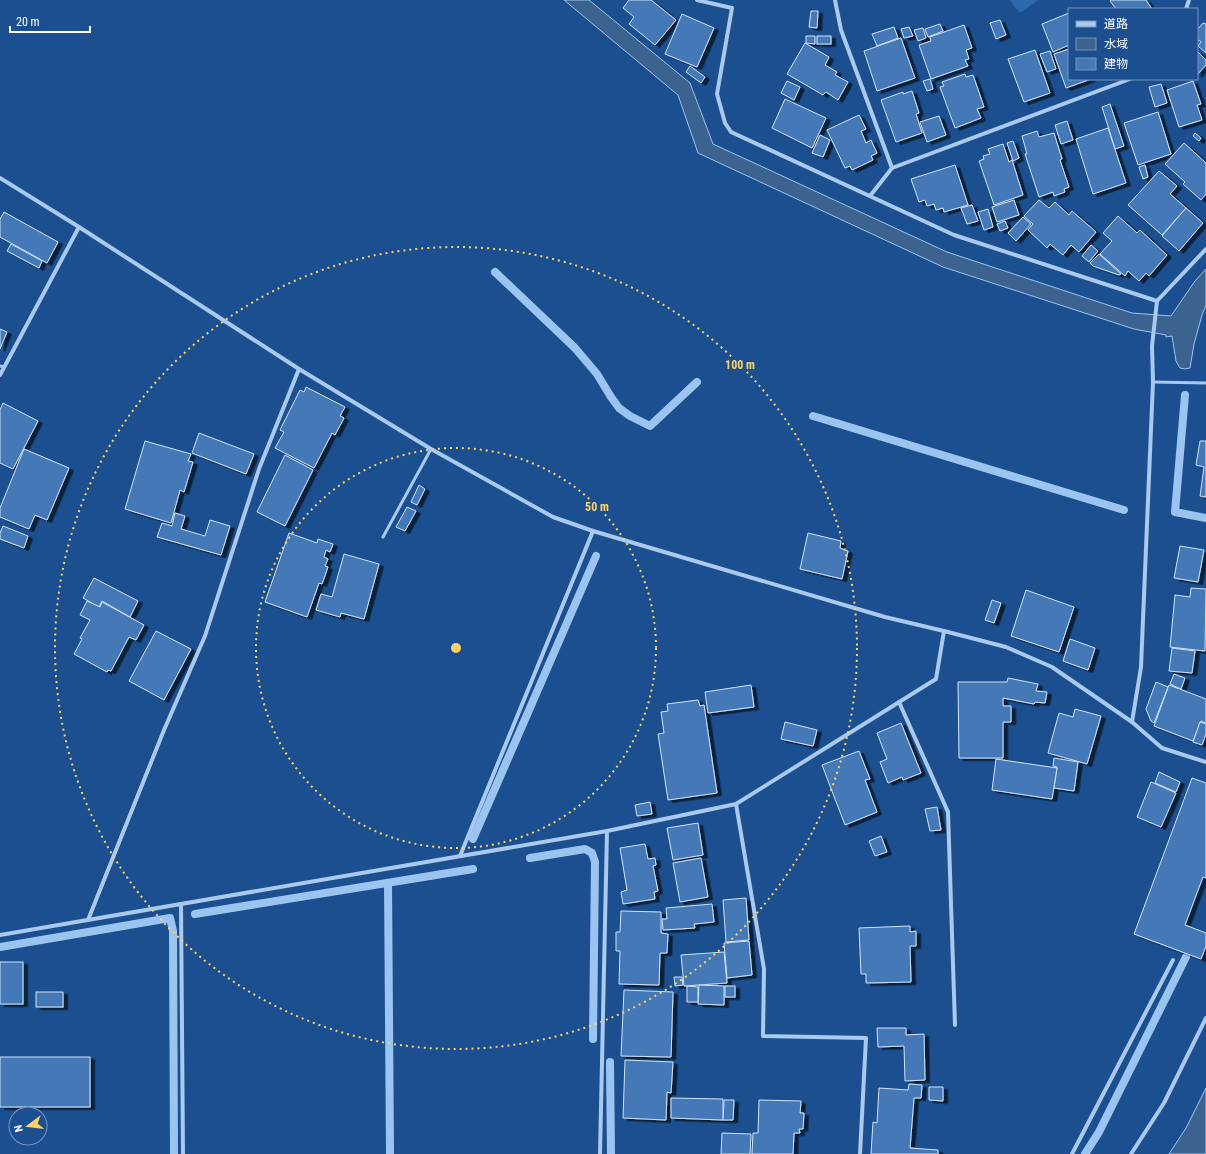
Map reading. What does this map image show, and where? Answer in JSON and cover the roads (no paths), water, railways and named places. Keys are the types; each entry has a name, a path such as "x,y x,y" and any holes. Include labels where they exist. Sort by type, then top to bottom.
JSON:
{"street":[{"path":"697,0 732,8 717,94 725,123 731,132 954,235 1157,301"},
{"path":"836,0 841,30 892,168"},
{"path":"870,196 892,168 1127,80"},
{"path":"0,178 79,227 299,369 431,449 553,517 593,531 885,618 1006,647 1052,667 1132,722 1162,748 1206,762"},
{"path":"0,374 2,366 79,227"},
{"path":"1132,722 1140,667 1153,382 1153,338 1157,301 1206,249"},
{"path":"88,920 164,730 205,636 259,469 299,369"},
{"path":"460,856 593,531"},
{"path":"0,935 607,831 736,804 936,679 944,631"},
{"path":"900,702 948,812 955,1025"},
{"path":"736,804 764,969 763,1036 866,1038 860,1154"},
{"path":"600,1154 607,831"},
{"path":"181,904 183,1154"},
{"path":"1072,1154 1173,960"},
{"path":"1131,1154 1164,1103 1206,1018"}],"lane":[{"path":"1153,382 1206,383"},
{"path":"383,537 431,449"}],"water":[{"path":"564,0 589,0 690,83 713,144 947,252 1132,313 1171,316 1195,281 1206,269 1206,305 1194,344 1190,368 1180,368 1176,361 1172,336 1166,337 1166,335 1134,329 943,267 698,153 678,95"},
{"path":"1206,1088 1206,1154 1169,1154 1186,1128"}],"waterway":[{"path":"495,272 575,348 597,374 619,408 630,416 650,426 697,382"},
{"path":"1185,395 1175,512 1206,518"},
{"path":"813,416 1124,510"},
{"path":"473,839 596,556"},
{"path":"530,858 585,849 592,853 595,862 593,1039"},
{"path":"195,914 473,869"},
{"path":"388,883 390,1154"},
{"path":"0,947 170,918 173,931 174,1154"},
{"path":"1085,1154 1099,1132 1186,957"},
{"path":"610,1062 611,1154"}]}
